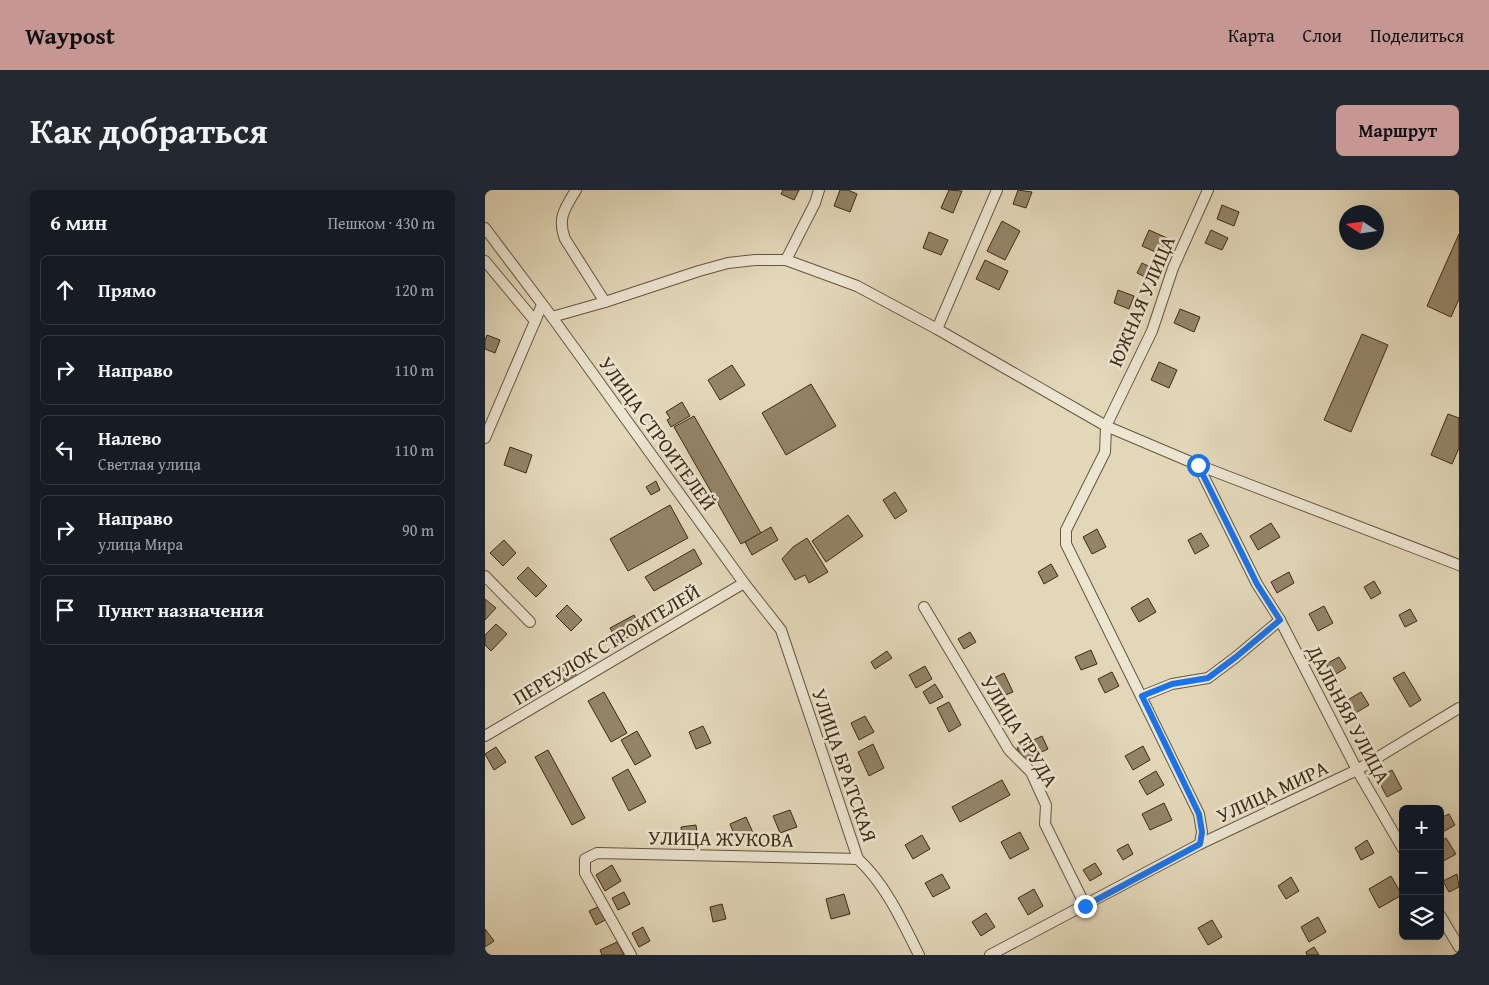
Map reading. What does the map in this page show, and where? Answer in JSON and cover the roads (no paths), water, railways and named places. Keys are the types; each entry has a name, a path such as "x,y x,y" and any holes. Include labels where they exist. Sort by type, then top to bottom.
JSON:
{"street":[{"path":"576,190 563,212 561,228 565,239 605,302"},
{"path":"786,260 815,203 819,190"},
{"path":"937,329 997,190"},
{"name":"ЮЖНАЯ УЛИЦА","path":"1106,426 1153,331 1173,268 1208,190"},
{"name":"УЛИЦА СТРОИТЕЛЕЙ","path":"485,228 552,317 744,583"},
{"path":"552,317 605,302 699,270 728,263 755,260 786,260 857,286 937,329 1106,426 1198,465 1459,565"},
{"path":"485,261 535,321"},
{"path":"485,438 542,305"},
{"path":"1106,426 1105,452 1066,530 1066,544 1199,814 1202,832 1200,844"},
{"name":"ДАЛЬНЯЯ УЛИЦА","path":"1198,465 1257,584 1280,620 1357,770 1399,843"},
{"path":"485,576 530,622"},
{"name":"ПЕРЕУЛОК СТРОИТЕЛЕЙ","path":"485,736 744,583"},
{"name":"УЛИЦА БРАТСКАЯ","path":"744,583 781,630 858,858 869,869 881,886 919,955"},
{"name":"УЛИЦА ТРУДА","path":"924,607 1009,750 1031,772 1046,805 1045,824 1085,906"},
{"path":"1142,696 1172,684 1208,678 1280,620"},
{"name":"УЛИЦА МИРА","path":"990,955 1200,844 1357,770 1459,708"},
{"name":"УЛИЦА ЖУКОВА","path":"631,955 585,873 585,859 597,853 858,858"},
{"path":"1444,922 1459,947"}]}
